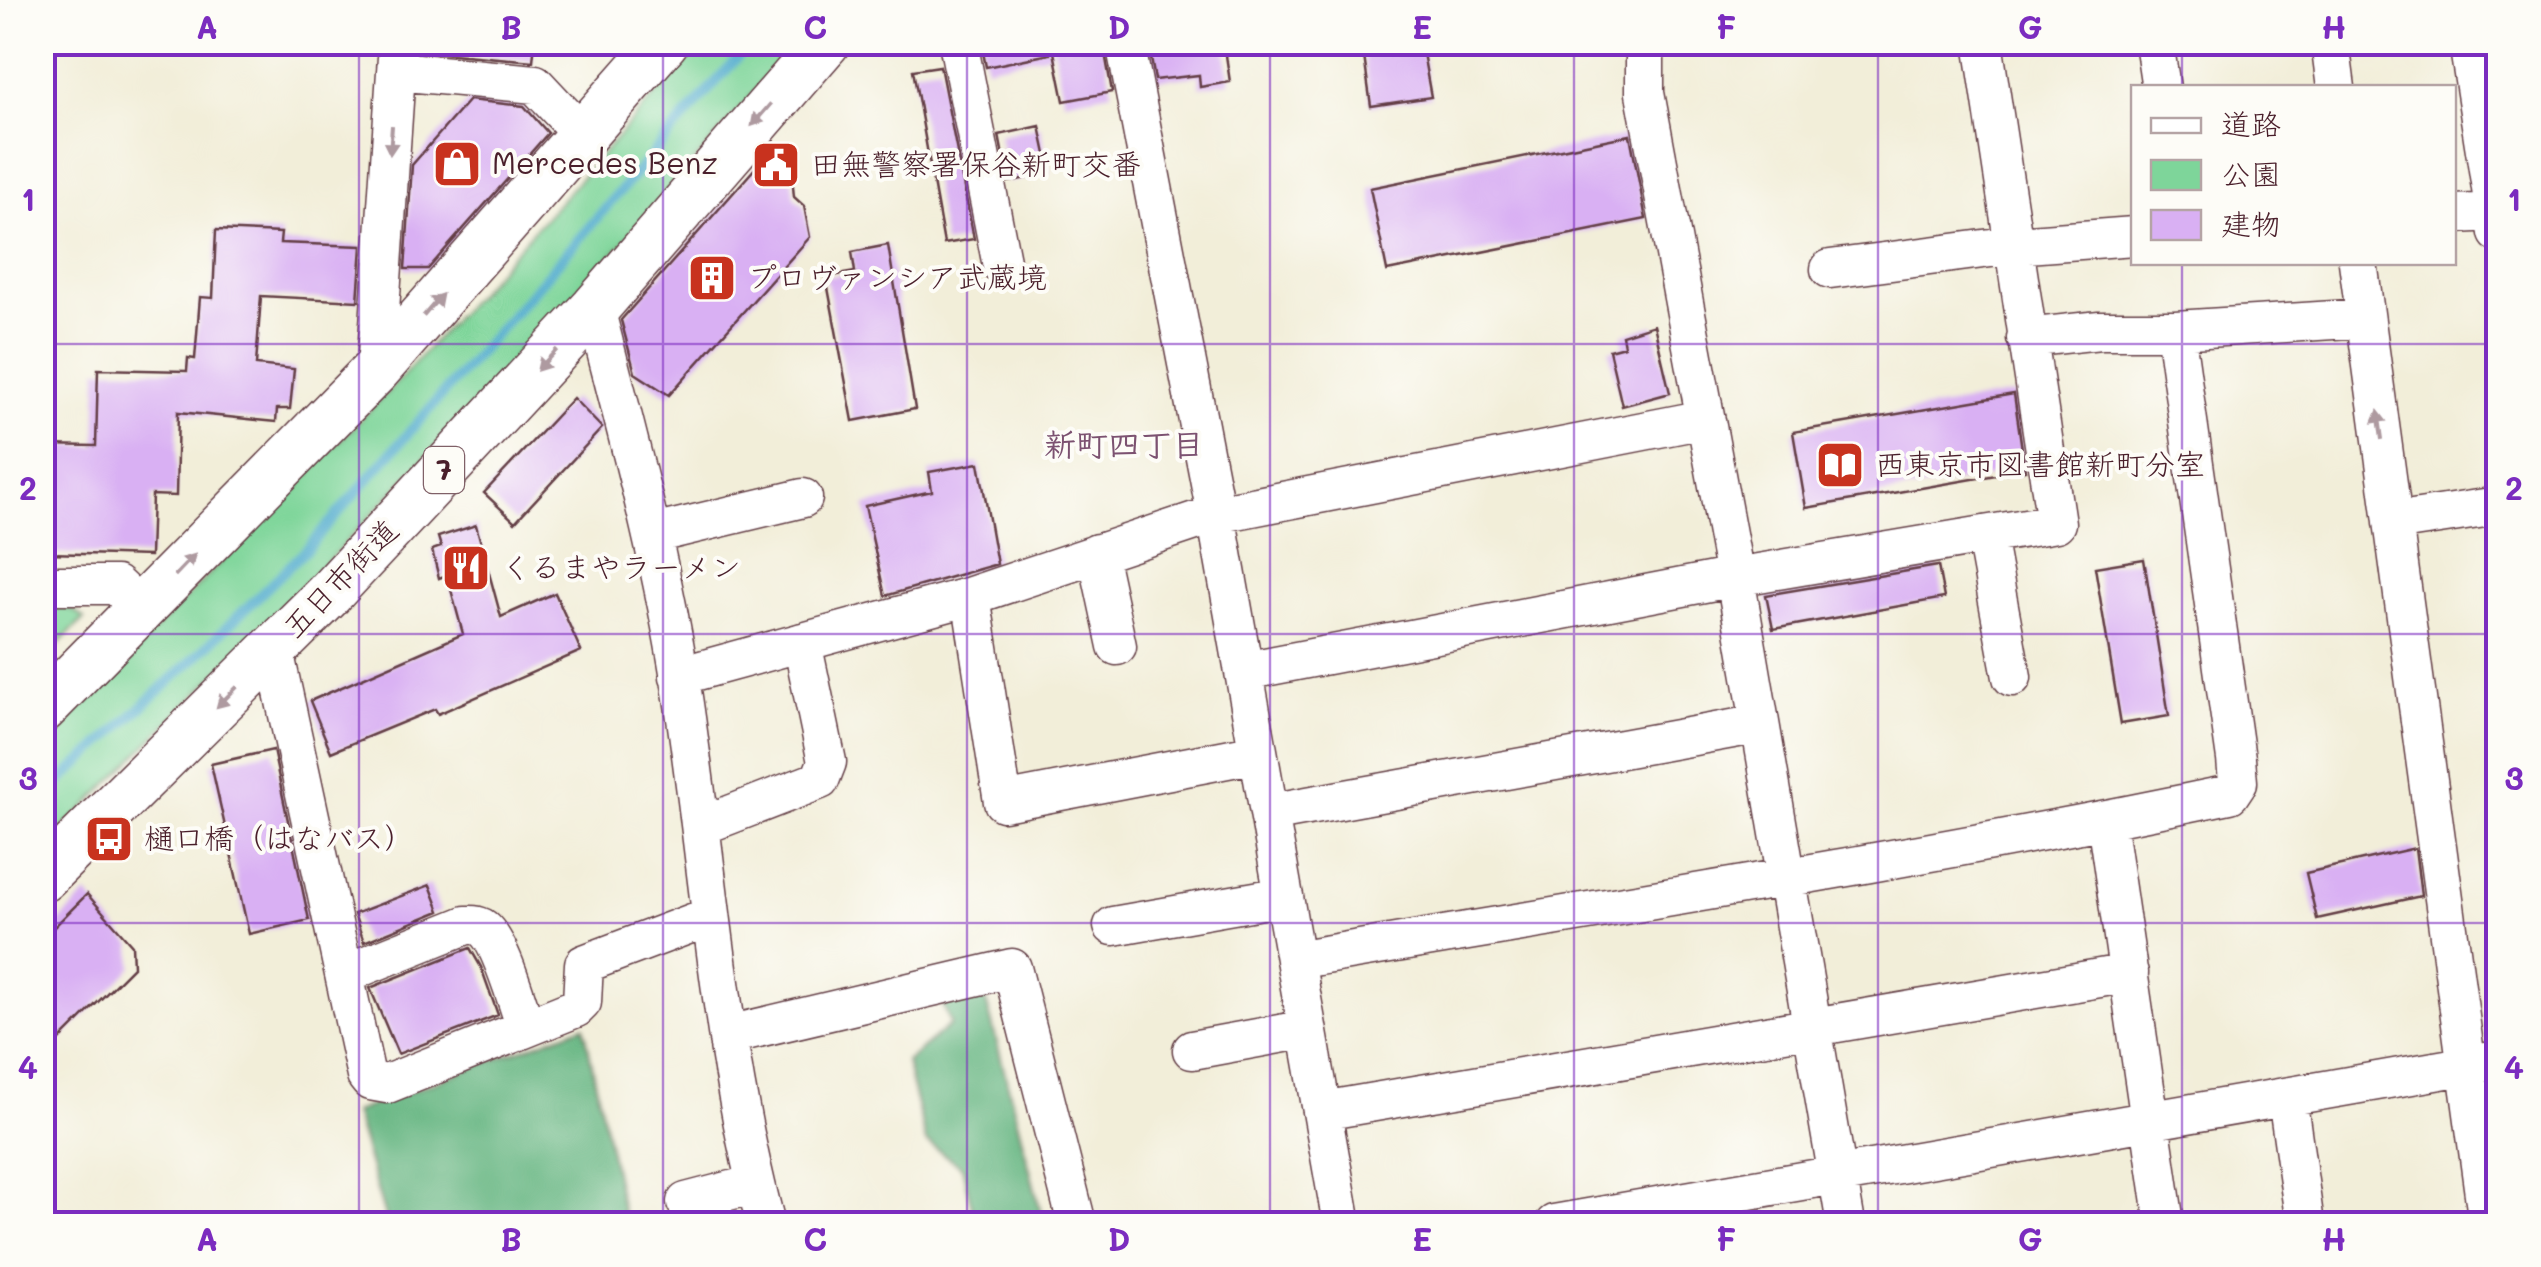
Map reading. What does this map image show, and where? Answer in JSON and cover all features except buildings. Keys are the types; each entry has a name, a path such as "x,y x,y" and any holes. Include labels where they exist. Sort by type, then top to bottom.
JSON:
{"main road":[{"path":"42,709 376,370 664,42"},
{"name":"五日市街道","path":"42,878 274,650 595,308 826,42"}],"street":[{"path":"958,42 1002,266"},
{"path":"1125,42 1216,514 1342,1224"},
{"path":"1644,42 1646,93 1735,577 1846,1224"},
{"path":"1244,671 1735,577 2056,523 1983,42"},
{"path":"2154,42 2161,85"},
{"path":"2330,42 2336,85"},
{"path":"2456,214 2497,219 2468,42"},
{"path":"376,370 397,57 535,84 582,134"},
{"path":"1830,269 2014,245 2131,236"},
{"path":"2358,265 2394,522 2483,1063 2488,1224"},
{"path":"595,308 653,534 680,676 740,1122 766,1224"},
{"path":"2026,338 2100,330 2174,330 2365,318"},
{"path":"1295,960 1787,877 2230,794 2238,782 2228,690 2174,330"},
{"path":"680,676 971,596 1216,514 1705,419"},
{"path":"653,534 803,498"},
{"path":"2394,522 2498,506"},
{"path":"1986,536 2012,678"},
{"path":"1098,553 1117,646"},
{"path":"42,585 116,585 142,610"},
{"path":"971,596 1003,802 1258,752"},
{"path":"701,826 820,780 825,772 802,642"},
{"path":"274,650 366,1076 378,1085 576,1008 582,1002 584,964 711,916"},
{"path":"1269,813 1760,724"},
{"path":"2106,820 2165,1224"},
{"path":"1112,926 1284,896"},
{"path":"344,974 466,925 476,925 484,929 496,948 526,1028"},
{"path":"728,1035 1012,968 1077,1224"},
{"path":"1322,1111 2128,973"},
{"path":"1192,1050 1307,1029"},
{"path":"1554,1224 2483,1063"},
{"path":"2286,1097 2305,1224"},
{"path":"686,1202 755,1184"}],"green space":[{"path":"702,43 798,43 561,314 328,561 43,850 43,744 401,378"},
{"path":"43,605 73,610 84,619 43,659"},
{"path":"982,985 1044,1224 976,1224 962,1167 926,1142 906,1062 951,1024 936,989"},
{"path":"584,1026 625,1224 387,1224 354,1112"}],"waterway":[{"path":"42,798 306,550 751,42"}],"place":[{"name":"Mercedes Benz","path":"457,164"},
{"name":"田無警察署保谷新町交番","path":"776,165"},
{"name":"プロヴァンシア武蔵境","path":"712,278"},
{"name":"西東京市図書館新町分室","path":"1840,465"},
{"name":"くるまやラーメン","path":"466,568"},
{"name":"樋口橋（はなバス）","path":"109,839"}],"district":[{"name":"新町四丁目","path":"1124,445"}]}
